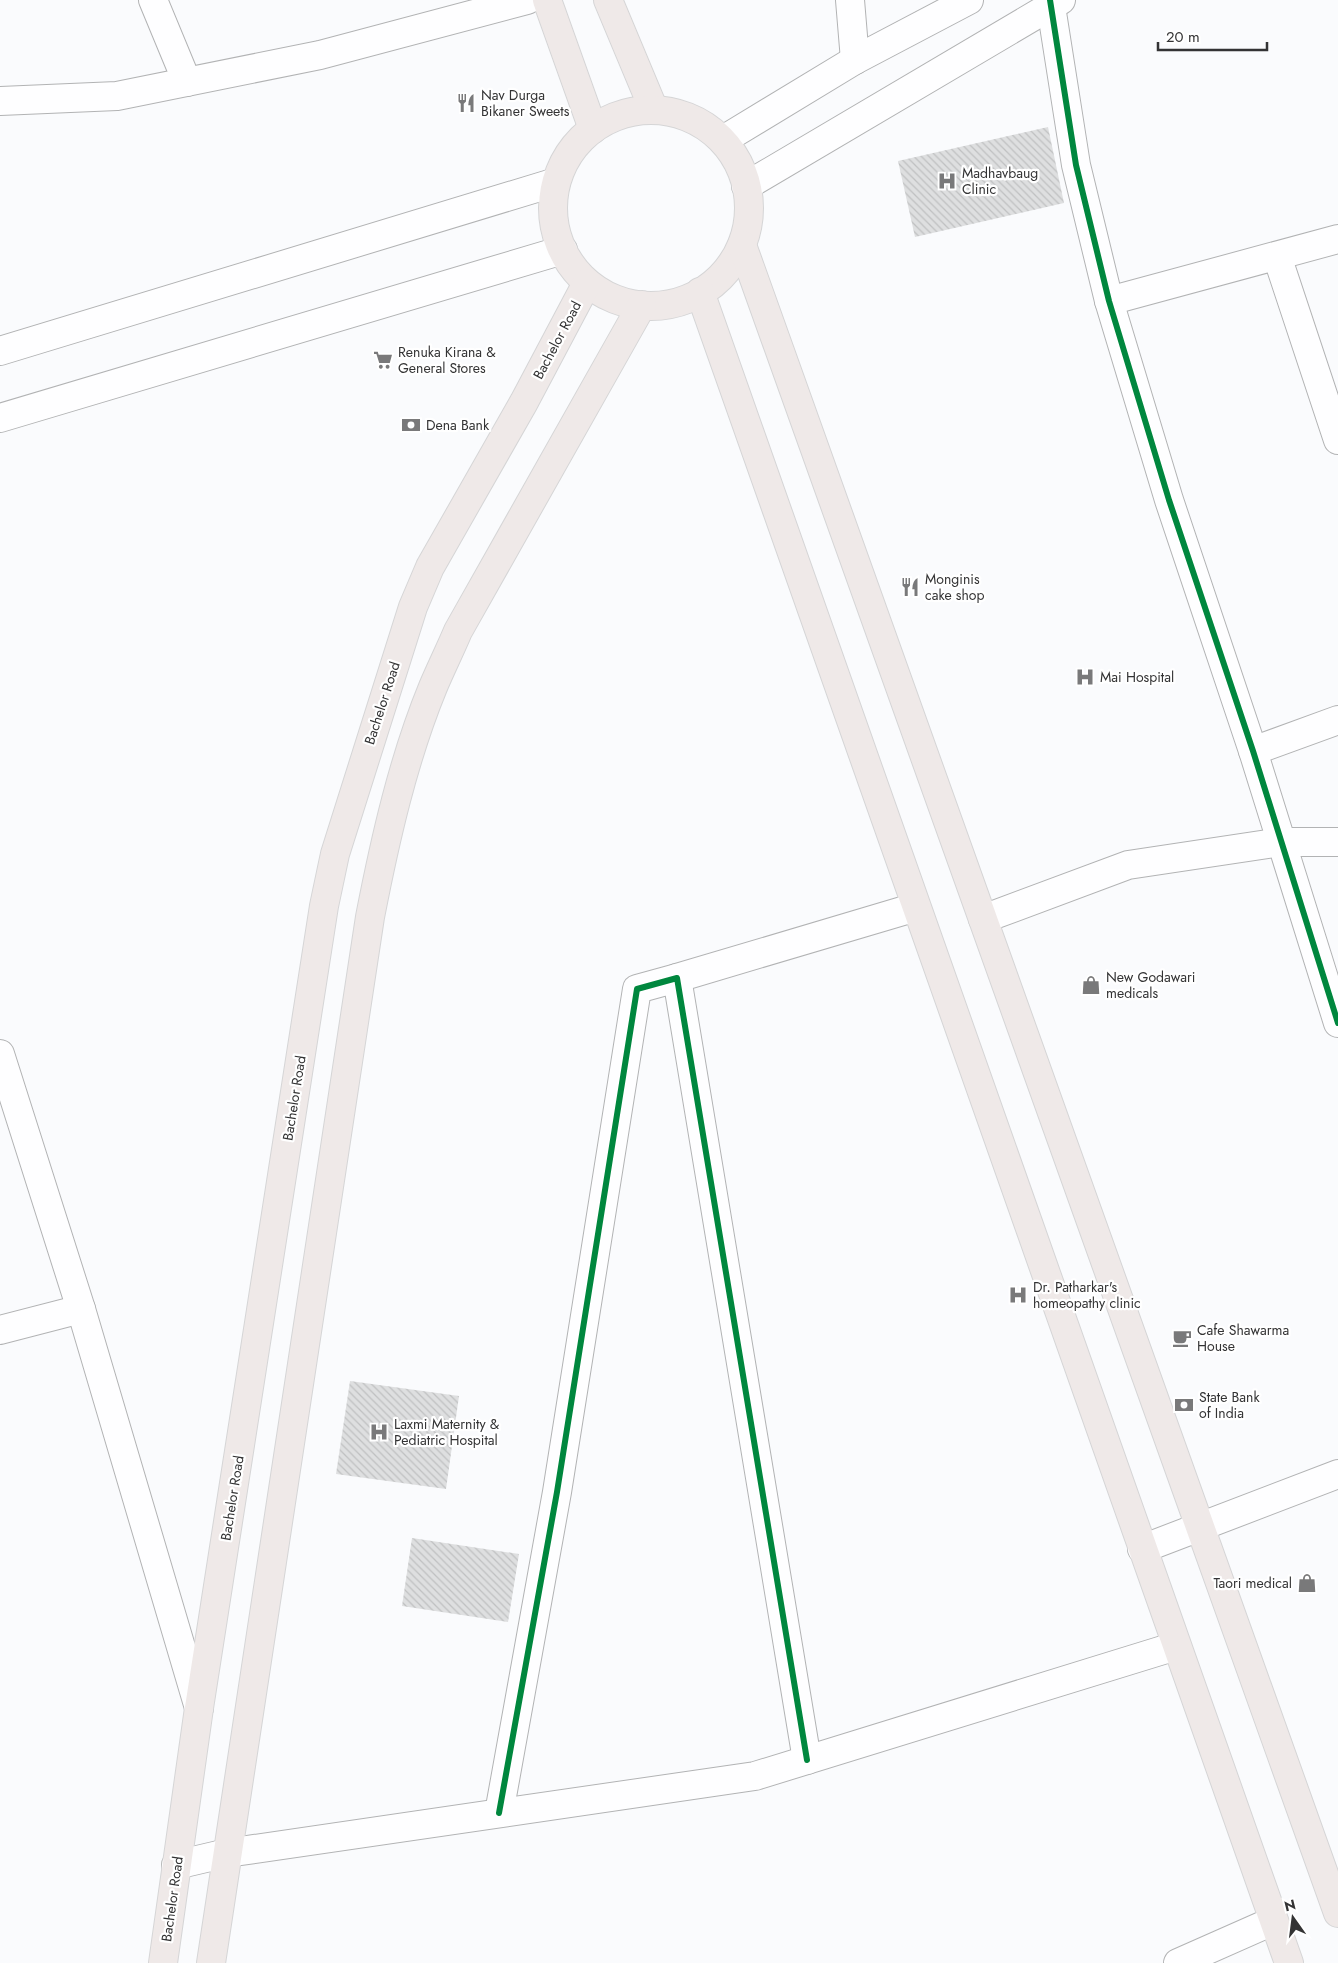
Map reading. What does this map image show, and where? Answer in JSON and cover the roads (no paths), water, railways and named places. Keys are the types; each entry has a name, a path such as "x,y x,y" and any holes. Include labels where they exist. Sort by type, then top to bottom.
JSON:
{"main road":[{"path":"547,0 593,129"},
{"path":"608,0 654,110"},
{"path":"666,110 697,121 723,140 741,167 749,198 747,230 734,261 712,285 684,300 652,306 620,302 591,286 568,263 555,233 552,201 560,169 577,142 593,129 602,122 633,111 666,110"},
{"path":"742,245 1338,1913"},
{"name":"Bachelor Road","path":"163,1963 199,1708 324,906 335,854 413,606 430,567 524,402 588,283"},
{"path":"700,292 1289,1963"},
{"path":"212,1963 227,1853 370,917 393,814 411,749 433,687 458,631 642,305"}],"street":[{"path":"153,0 187,82"},
{"path":"0,101 117,96 320,55 527,0"},
{"path":"723,140 855,60 969,0"},
{"path":"746,186 1054,2 1076,165 1109,301 1169,500 1253,751 1281,842 1331,976 1338,1023"},
{"path":"848,5 855,60"},
{"path":"0,351 556,182"},
{"path":"1109,301 1338,239"},
{"path":"0,418 563,250"},
{"path":"1277,256 1338,440"},
{"path":"1253,751 1338,720"},
{"path":"982,919 1128,865 1281,842 1338,842"},
{"path":"499,1813 557,1492 637,989 916,907"},
{"path":"677,978 807,1760"},
{"path":"0,1054 81,1310 199,1708"},
{"path":"0,1330 81,1310"},
{"path":"1142,1548 1338,1474"},
{"path":"176,1865 227,1853 755,1776 1176,1646"},
{"path":"1178,1963 1273,1921"}],"place":[{"name":"Nav Durga Bikaner Sweets","path":"466,103"},
{"name":"Madhavbaug Clinic","path":"947,181"},
{"name":"Renuka Kirana & General Stores","path":"383,360"},
{"name":"Dena Bank","path":"411,425"},
{"name":"Monginis cake shop","path":"910,587"},
{"name":"Mai Hospital","path":"1085,677"},
{"name":"New Godawari medicals","path":"1091,985"},
{"name":"Dr. Patharkar's homeopathy clinic","path":"1018,1295"},
{"name":"Cafe Shawarma House","path":"1182,1338"},
{"name":"State Bank of India","path":"1184,1405"},
{"name":"Laxmi Maternity & Pediatric Hospital","path":"379,1432"},
{"name":"Taori medical","path":"1307,1583"}]}
